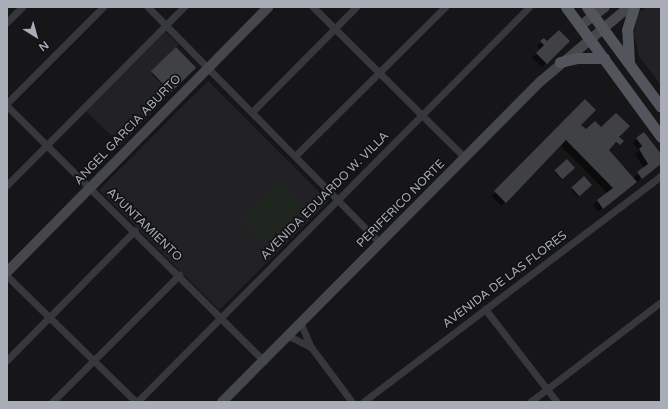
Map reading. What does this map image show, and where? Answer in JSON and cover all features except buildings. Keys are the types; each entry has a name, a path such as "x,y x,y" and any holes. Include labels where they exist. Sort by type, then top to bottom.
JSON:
{"main road":[{"path":"566,7 661,137"},
{"path":"628,61 627,30 634,7"},
{"path":"590,12 661,106"},
{"path":"560,62 578,58 604,58"},
{"path":"611,68 628,61"}],"street":[{"path":"7,22 22,7"},
{"path":"7,103 103,7"},
{"path":"148,7 296,155 380,243"},
{"path":"7,185 184,7"},
{"name":"ANGEL GARCIA ABURTO","path":"7,272 207,67 268,7"},
{"path":"313,7 465,158"},
{"path":"252,111 356,7"},
{"path":"296,155 445,7"},
{"name":"AVENIDA EDUARDO W. VILLA","path":"137,402 219,317 422,116 529,7"},
{"path":"580,26 590,12 606,7"},
{"name":"PERIFERICO NORTE","path":"222,402 560,62 629,7"},
{"name":"AYUNTAMIENTO","path":"7,106 135,230 264,361"},
{"name":"AVENIDA DE LAS FLORES","path":"363,402 661,176"},
{"path":"7,360 135,230"},
{"path":"52,402 179,275"},
{"path":"7,276 137,402"},
{"path":"530,402 661,302"},
{"path":"485,309 557,402"},
{"path":"301,324 311,347 352,402"},
{"path":"289,336 311,347"}],"shaded area":[{"path":"647,7 661,7 661,85 639,56 634,35 638,13"},
{"path":"165,32 179,44 152,72 172,91 121,145 86,111"},
{"path":"208,81 328,201 219,310 99,190"},
{"path":"279,182 303,206 265,244 241,220"}]}
